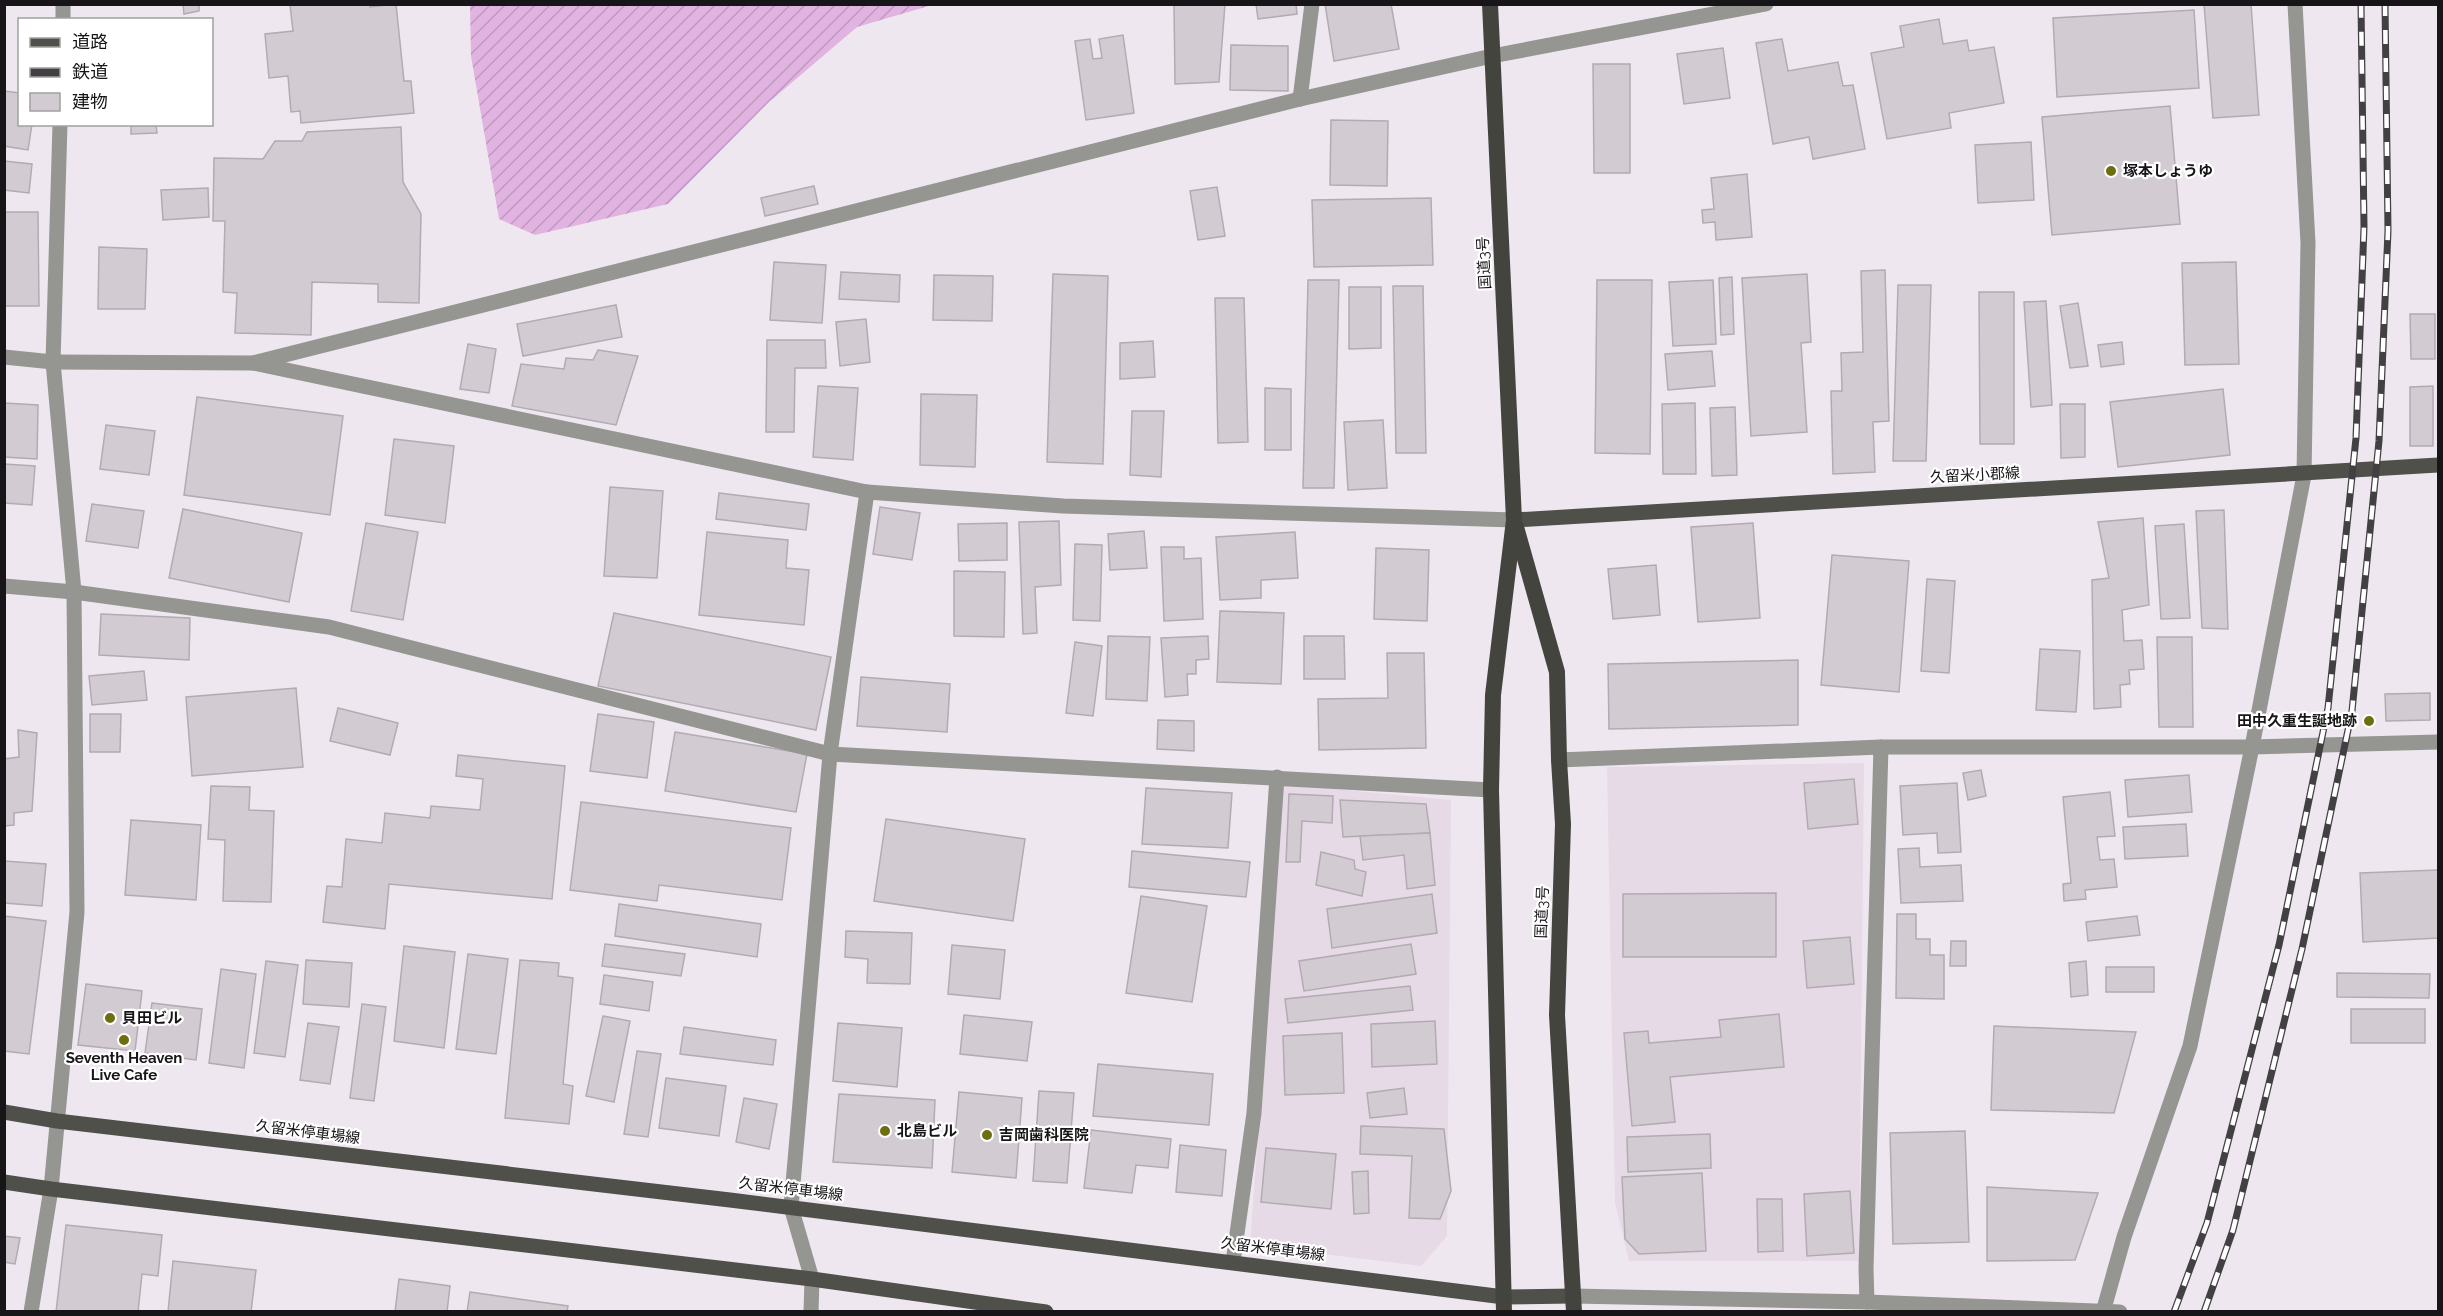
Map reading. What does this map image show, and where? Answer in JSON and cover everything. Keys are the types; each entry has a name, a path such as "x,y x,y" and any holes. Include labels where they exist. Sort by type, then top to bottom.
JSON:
{"highway":[{"name":"国道3号","path":"1490,4 1514,520 1493,695 1491,790 1504,1304"},
{"name":"国道3号","path":"1514,520 1557,672 1563,824 1557,1015 1574,1304"}],"main road":[{"name":"久留米小郡線","path":"1514,520 2304,475 2439,465"},
{"name":"久留米停車場線","path":"4,1112 57,1121 1233,1263 1504,1304 1574,1304"},
{"path":"4,1182 812,1279 1046,1311"}],"street":[{"path":"1300,99 1312,4"},
{"path":"253,363 1300,99 1492,56 1766,4"},
{"path":"2103,1311 2124,1238 2190,1046 2252,747 2304,475 2308,243 2295,4"},
{"path":"31,1311 51,1189 77,912 74,592 53,362 60,126"},
{"path":"4,357 53,362 253,363 867,492 1063,506 1514,520"},
{"path":"811,1311 812,1279 791,1208 830,754 867,492"},
{"path":"4,586 74,592 329,627 830,754 1491,790"},
{"path":"1559,760 1881,747 2252,747 2439,742"},
{"path":"1867,1302 1866,1269 1881,747"},
{"path":"1233,1263 1254,1113 1276,777"},
{"path":"1574,1304 1867,1302 2120,1311"}],"shaded area":[{"path":"470,4 932,5 857,27 769,102 668,204 535,235 499,219 471,56"},
{"path":"1864,763 1859,1261 1629,1261 1615,1203 1607,767"},
{"path":"1283,784 1451,800 1447,1236 1421,1266 1250,1245"}],"building":[{"path":"183,4 199,4 199,11 184,14"},
{"path":"369,4 370,7 396,4 404,81 411,81 414,113 301,123 300,111 291,112 288,76 269,78 265,34 293,31 290,5"},
{"path":"1174,4 1225,4 1219,82 1175,84"},
{"path":"1256,4 1296,4 1297,14 1258,19"},
{"path":"1325,4 1391,4 1399,49 1334,61"},
{"path":"2204,4 2251,4 2259,115 2213,118"},
{"path":"2194,10 2199,88 2057,97 2053,18"},
{"path":"1939,19 1943,44 1967,40 1969,51 1994,47 2004,103 1949,113 1951,128 1887,139 1871,53 1904,47 1900,26"},
{"path":"1123,35 1134,113 1086,120 1075,41 1090,39 1093,59 1102,58 1099,39"},
{"path":"1782,39 1788,71 1838,62 1843,86 1853,85 1865,149 1813,159 1809,137 1773,144 1756,43"},
{"path":"1231,45 1288,46 1288,91 1230,90"},
{"path":"1723,48 1730,98 1684,104 1677,54"},
{"path":"1593,64 1630,64 1630,173 1594,173"},
{"path":"4,91 18,93 18,126 32,126 28,150 4,146"},
{"name":"塚本しょうゆ","path":"2170,106 2180,224 2052,235 2042,117"},
{"path":"1331,120 1388,121 1387,186 1330,185"},
{"path":"131,126 156,126 157,133 131,134"},
{"path":"401,127 403,182 421,214 419,303 378,302 378,284 312,282 311,335 235,333 237,293 223,292 225,221 213,221 214,158 263,159 275,141 302,141 307,132"},
{"path":"2031,142 2034,200 1978,203 1975,145"},
{"path":"4,161 32,164 29,193 4,190"},
{"path":"1747,174 1752,237 1716,240 1715,222 1703,223 1702,210 1714,209 1711,178"},
{"path":"814,186 818,204 765,216 761,198"},
{"path":"1217,187 1225,236 1198,240 1190,191"},
{"path":"208,188 209,217 163,220 161,190"},
{"path":"1431,198 1433,265 1314,267 1312,200"},
{"path":"4,212 38,212 39,306 4,306"},
{"path":"99,247 147,249 145,309 98,309"},
{"path":"774,262 826,265 822,323 770,320"},
{"path":"2236,262 2239,364 2185,365 2182,263"},
{"path":"1885,270 1889,421 1873,422 1875,472 1833,474 1831,391 1842,391 1841,353 1863,352 1861,271"},
{"path":"841,272 900,275 899,302 839,299"},
{"path":"1053,274 1108,276 1103,464 1047,462"},
{"path":"1807,274 1811,342 1801,343 1807,432 1751,436 1742,278"},
{"path":"934,275 993,276 992,321 933,320"},
{"path":"1732,277 1734,334 1721,335 1719,278"},
{"path":"1308,280 1339,280 1334,488 1303,488"},
{"path":"1597,280 1652,280 1650,454 1595,453"},
{"path":"1713,280 1716,344 1673,346 1669,282"},
{"path":"1898,285 1931,285 1926,461 1893,461"},
{"path":"1393,286 1423,286 1426,453 1396,453"},
{"path":"1349,287 1381,287 1381,348 1349,349"},
{"path":"1979,292 2014,292 2014,444 1980,444"},
{"path":"1215,298 1244,298 1248,442 1218,443"},
{"path":"2046,301 2052,405 2031,407 2024,302"},
{"path":"2078,303 2088,366 2070,368 2060,306"},
{"path":"616,305 622,337 523,356 517,324"},
{"path":"2410,314 2435,314 2435,359 2411,359"},
{"path":"866,319 870,362 840,366 836,322"},
{"path":"767,340 825,340 826,368 795,368 794,432 766,432"},
{"path":"1153,341 1155,377 1120,379 1120,343"},
{"path":"2122,342 2124,364 2101,367 2098,345"},
{"path":"468,344 496,349 489,393 460,389"},
{"path":"598,350 638,356 616,425 512,406 521,364 564,369 566,358 593,360"},
{"path":"1712,351 1715,386 1668,390 1665,354"},
{"path":"818,386 858,388 853,460 813,457"},
{"path":"2433,386 2433,446 2410,446 2410,387"},
{"path":"1265,388 1291,389 1291,450 1265,450"},
{"path":"2223,389 2230,455 2118,467 2110,402"},
{"path":"921,394 977,395 975,467 920,465"},
{"path":"197,397 343,416 330,515 184,495"},
{"path":"4,403 38,405 37,459 4,457"},
{"path":"1695,403 1696,474 1663,474 1662,404"},
{"path":"2060,404 2085,404 2085,457 2061,458"},
{"path":"1735,407 1737,475 1712,476 1710,408"},
{"path":"1132,411 1164,411 1161,477 1130,475"},
{"path":"1383,420 1387,488 1348,490 1344,422"},
{"path":"106,425 155,431 149,475 100,469"},
{"path":"394,439 454,446 445,523 385,515"},
{"path":"4,464 35,466 32,505 4,503"},
{"path":"610,487 663,491 657,578 604,576"},
{"path":"719,493 809,504 806,530 716,519"},
{"path":"92,504 144,511 138,548 86,541"},
{"path":"880,507 920,513 912,560 873,554"},
{"path":"183,509 302,533 289,602 169,578"},
{"path":"2224,510 2228,629 2202,628 2196,511"},
{"path":"2143,518 2149,605 2122,610 2124,641 2142,640 2144,669 2129,670 2130,684 2120,685 2121,707 2094,709 2092,580 2109,578 2098,522"},
{"path":"1059,521 1061,585 1035,587 1037,633 1023,634 1019,522"},
{"path":"366,523 418,532 403,620 351,611"},
{"path":"1007,523 1007,560 959,561 958,524"},
{"path":"1753,523 1760,618 1698,622 1691,527"},
{"path":"2184,524 2190,618 2161,619 2155,526"},
{"path":"1144,531 1147,568 1110,570 1108,534"},
{"path":"707,532 788,540 786,568 809,570 804,625 699,615"},
{"path":"1295,532 1298,578 1261,580 1261,598 1220,600 1216,537"},
{"path":"1075,544 1102,545 1100,621 1073,620"},
{"path":"1161,547 1184,547 1184,559 1201,558 1203,619 1164,621"},
{"path":"1376,548 1429,550 1427,621 1374,619"},
{"path":"1832,555 1909,561 1899,692 1821,685"},
{"path":"1656,565 1660,615 1613,619 1608,569"},
{"path":"954,571 1005,572 1004,637 954,636"},
{"path":"1927,579 1955,581 1949,673 1921,671"},
{"path":"1220,611 1284,613 1281,684 1217,682"},
{"path":"614,613 831,657 816,730 598,686"},
{"path":"101,614 190,618 189,660 99,655"},
{"path":"1108,636 1150,637 1147,701 1106,699"},
{"path":"1208,636 1209,659 1196,660 1196,674 1187,674 1188,695 1165,697 1161,638"},
{"path":"1304,636 1344,636 1345,679 1304,679"},
{"path":"2157,637 2192,637 2193,727 2159,727"},
{"path":"1075,642 1102,646 1093,716 1066,713"},
{"path":"2040,649 2080,651 2076,712 2036,710"},
{"path":"1387,653 1424,653 1426,748 1319,750 1318,699 1388,698"},
{"path":"1798,660 1798,725 1609,729 1608,664"},
{"path":"144,671 147,700 92,705 89,676"},
{"path":"861,677 950,684 947,732 857,726"},
{"path":"296,688 303,767 192,776 186,697"},
{"path":"2430,693 2430,720 2386,721 2385,694"},
{"path":"338,708 398,723 390,755 330,741"},
{"path":"90,714 121,714 120,752 90,752"},
{"path":"598,714 654,722 647,778 590,771"},
{"path":"1158,720 1194,721 1194,751 1157,749"},
{"path":"18,730 37,733 32,811 14,813 14,825 4,826 4,759 19,757"},
{"path":"675,732 807,754 796,812 665,791"},
{"path":"458,755 565,766 552,899 389,884 385,929 323,922 327,886 342,887 346,839 382,843 385,813 430,818 431,806 480,810 483,779 456,776"},
{"path":"1981,770 1986,796 1968,800 1963,773"},
{"path":"2189,775 2192,812 2128,817 2125,780"},
{"path":"1854,779 1858,824 1808,829 1804,783"},
{"path":"1957,783 1961,852 1938,853 1937,833 1903,835 1900,786"},
{"path":"211,786 250,787 249,810 274,811 271,902 223,901 225,840 208,839"},
{"path":"1146,788 1232,793 1228,848 1142,844"},
{"path":"2110,792 2115,836 2097,837 2100,860 2114,859 2117,887 2085,890 2086,899 2064,901 2063,884 2071,883 2063,797"},
{"path":"1289,794 1333,796 1332,823 1302,821 1300,862 1286,862"},
{"path":"1340,800 1426,804 1430,833 1343,837"},
{"path":"581,802 791,828 782,900 659,885 657,901 570,890"},
{"path":"886,819 1025,839 1013,921 874,901"},
{"path":"131,820 201,825 196,900 125,895"},
{"path":"2186,824 2188,856 2125,859 2123,827"},
{"path":"1430,833 1435,885 1407,889 1404,855 1363,860 1360,836"},
{"path":"1919,848 1920,867 1961,865 1963,901 1901,903 1898,849"},
{"path":"1132,851 1250,862 1246,897 1129,887"},
{"path":"1321,852 1354,860 1355,869 1366,872 1362,896 1316,885"},
{"path":"4,861 46,864 42,906 4,903"},
{"path":"2438,870 2438,938 2363,942 2360,873"},
{"path":"1776,893 1776,957 1623,957 1623,894"},
{"path":"1432,894 1437,933 1332,948 1327,909"},
{"path":"1141,896 1207,906 1192,1002 1126,993"},
{"path":"619,904 761,924 757,957 615,936"},
{"path":"1897,914 1916,914 1916,939 1930,939 1930,955 1944,955 1944,999 1896,998"},
{"path":"4,916 46,921 29,1054 4,1051"},
{"path":"2137,916 2140,935 2088,941 2086,922"},
{"path":"846,931 912,933 910,984 867,983 868,959 845,957"},
{"path":"1850,937 1854,984 1807,988 1803,941"},
{"path":"1951,941 1966,941 1966,966 1950,966"},
{"path":"605,944 685,954 681,976 602,966"},
{"path":"1411,944 1416,974 1304,991 1299,961"},
{"path":"952,945 1005,950 1000,999 948,994"},
{"path":"404,946 455,952 444,1048 394,1041"},
{"path":"468,954 508,959 496,1054 456,1049"},
{"path":"306,960 352,963 349,1007 303,1004"},
{"path":"520,960 559,963 558,976 573,978 563,1084 573,1086 569,1124 505,1118"},
{"path":"266,961 298,965 285,1057 254,1053"},
{"path":"2086,961 2088,995 2071,997 2069,963"},
{"path":"2106,967 2154,967 2154,992 2106,992"},
{"path":"221,969 256,974 244,1068 209,1063"},
{"path":"2337,973 2430,974 2429,998 2337,997"},
{"path":"604,975 653,982 649,1011 600,1004"},
{"name":"貝田ビル","path":"86,984 142,991 135,1051 78,1045"},
{"path":"1410,986 1413,1010 1288,1023 1285,999"},
{"path":"152,1003 202,1009 196,1060 145,1053"},
{"path":"362,1004 386,1007 374,1101 350,1098"},
{"path":"2351,1009 2425,1009 2425,1043 2351,1043"},
{"path":"1779,1014 1784,1067 1670,1077 1675,1122 1632,1126 1624,1033 1648,1031 1649,1043 1721,1037 1719,1020"},
{"path":"964,1015 1032,1022 1027,1061 960,1054"},
{"path":"603,1016 630,1021 614,1102 586,1096"},
{"path":"1435,1021 1437,1064 1372,1067 1371,1024"},
{"path":"308,1023 339,1027 330,1084 300,1080"},
{"path":"838,1023 902,1028 897,1087 833,1081"},
{"path":"1994,1026 2136,1032 2114,1113 1991,1110"},
{"path":"684,1027 776,1040 773,1065 680,1054"},
{"path":"1342,1033 1344,1093 1285,1095 1283,1036"},
{"path":"637,1051 661,1054 648,1137 624,1134"},
{"path":"1098,1064 1213,1074 1209,1125 1093,1116"},
{"path":"666,1078 726,1086 719,1136 659,1128"},
{"path":"1404,1088 1407,1114 1370,1118 1367,1093"},
{"path":"1039,1091 1074,1093 1067,1183 1033,1181"},
{"name":"吉岡歯科医院","path":"959,1092 1022,1098 1016,1178 952,1172"},
{"name":"北島ビル","path":"839,1094 935,1100 932,1168 833,1162"},
{"path":"744,1098 777,1104 769,1149 736,1142"},
{"path":"1361,1126 1444,1129 1451,1191 1440,1219 1409,1218 1412,1156 1360,1154"},
{"path":"1091,1130 1171,1139 1168,1168 1136,1165 1132,1193 1084,1188"},
{"path":"1965,1131 1969,1242 1893,1244 1890,1133"},
{"path":"1710,1134 1711,1168 1628,1172 1627,1137"},
{"path":"1180,1145 1226,1150 1222,1196 1176,1192"},
{"path":"1266,1148 1336,1154 1331,1209 1261,1202"},
{"path":"1368,1171 1369,1213 1354,1214 1352,1172"},
{"path":"1702,1173 1706,1251 1639,1254 1625,1239 1622,1177"},
{"path":"1987,1187 2098,1193 2075,1260 1987,1261"},
{"path":"1850,1191 1854,1253 1807,1256 1804,1194"},
{"path":"1757,1199 1782,1199 1783,1251 1758,1252"},
{"path":"66,1225 162,1235 158,1276 142,1274 138,1312 56,1312"},
{"path":"4,1236 20,1238 15,1264 4,1262"},
{"path":"173,1261 256,1270 251,1312 168,1312"},
{"path":"399,1279 450,1286 447,1312 395,1312"},
{"path":"470,1292 568,1306 567,1312 467,1312"}],"railway":[{"path":"2174,1312 2207,1223 2279,945 2328,708 2356,438 2364,227 2361,4"},
{"path":"2204,1312 2233,1230 2302,949 2352,711 2379,441 2388,231 2385,4"}],"place":[{"name":"塚本しょうゆ","path":"2111,171"},
{"name":"田中久重生誕地跡","path":"2369,721"},
{"name":"貝田ビル","path":"110,1018"},
{"name":"Seventh Heaven Live Cafe","path":"124,1040"},
{"name":"北島ビル","path":"885,1131"},
{"name":"吉岡歯科医院","path":"987,1135"}]}
